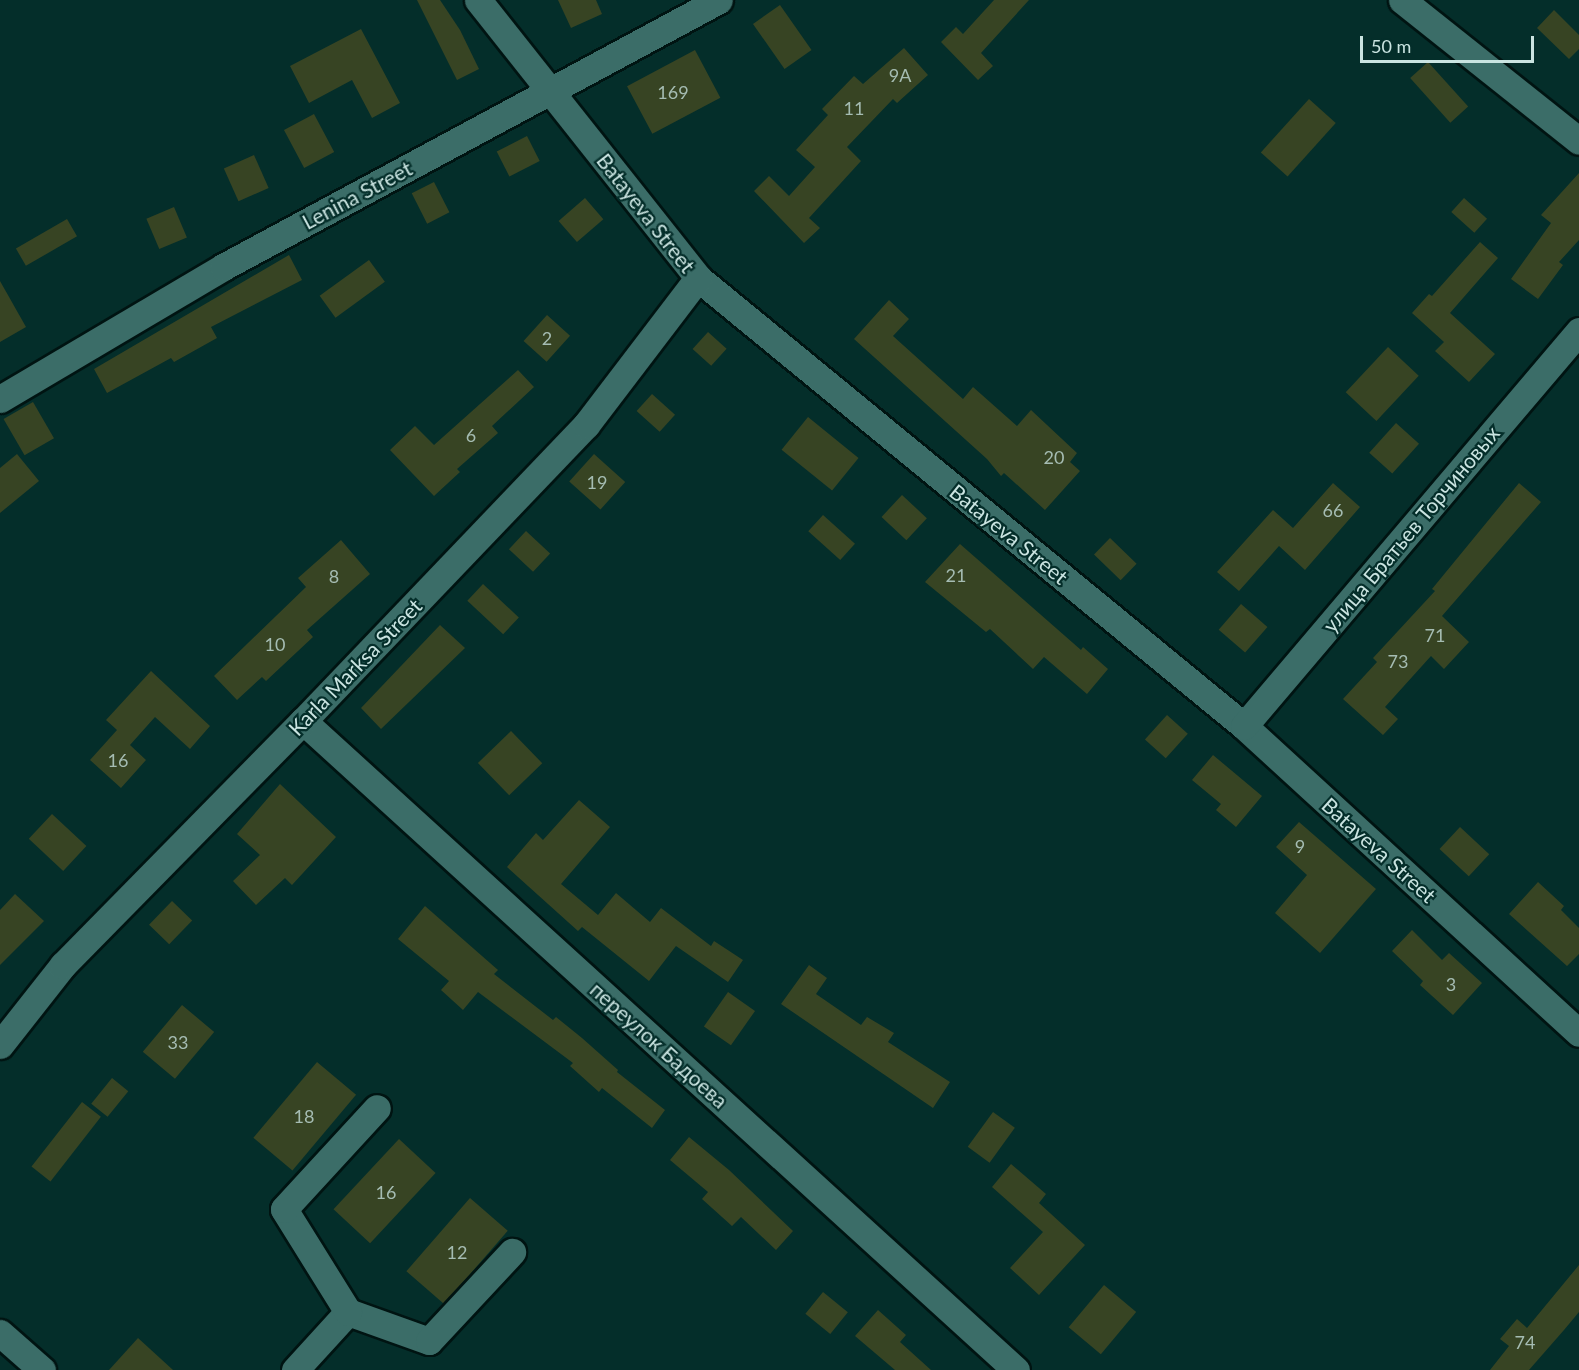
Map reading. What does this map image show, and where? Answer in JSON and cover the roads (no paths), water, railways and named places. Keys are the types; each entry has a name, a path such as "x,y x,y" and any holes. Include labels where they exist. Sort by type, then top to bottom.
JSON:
{"street":[{"name":"Batayeva Street","path":"478,0 698,278 1244,726 1579,1033"},
{"name":"Lenina Street","path":"0,399 223,267 719,0"},
{"path":"1402,0 1579,141"},
{"name":"Karla Marksa Street","path":"0,1046 63,965 303,721 586,425 698,278"},
{"name":"улица Братьев Торчиновых","path":"1244,726 1579,331"},
{"name":"переулок Бадоева","path":"303,721 1016,1370"},
{"path":"377,1108 284,1209 348,1312 429,1341 512,1252"},
{"path":"296,1370 348,1312"},
{"path":"0,1333 42,1370"}]}
